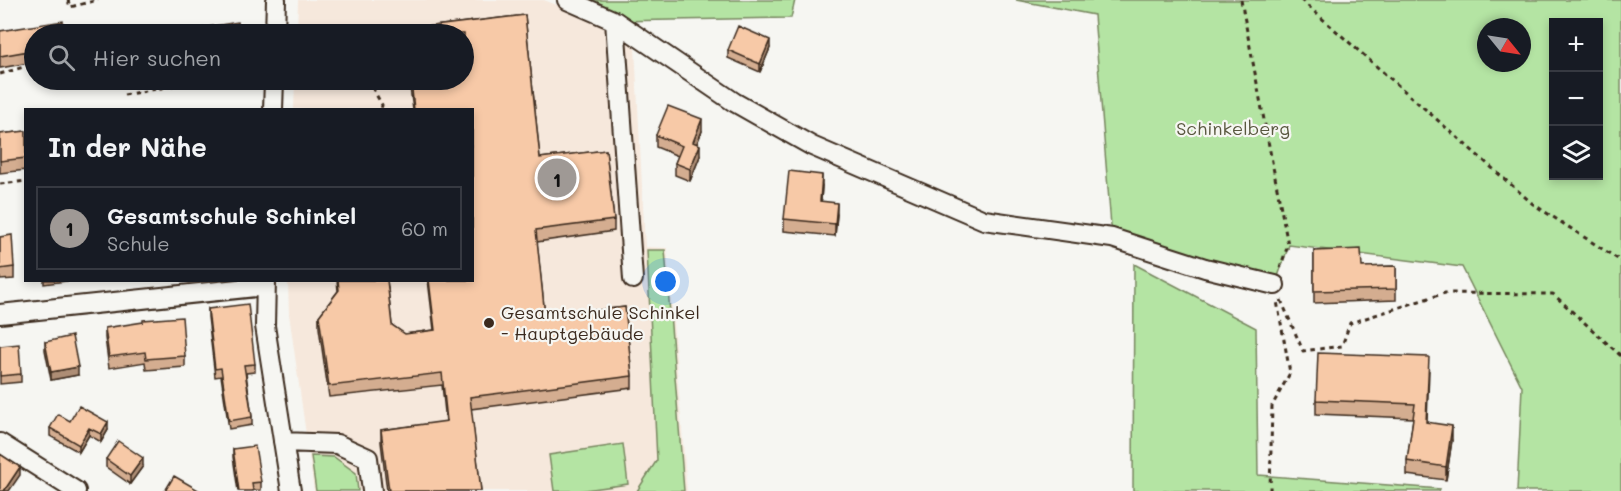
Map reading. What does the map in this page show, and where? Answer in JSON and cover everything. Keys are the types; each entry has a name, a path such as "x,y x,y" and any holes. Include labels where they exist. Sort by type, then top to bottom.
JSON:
{"street":[{"path":"275,24 276,0"},
{"path":"567,0 615,21 734,102 812,146 984,220 1112,238 1205,268 1275,285"},
{"path":"615,21 633,279"},
{"path":"273,108 274,90"},
{"path":"0,314 266,284 266,326 291,491"},
{"path":"0,442 76,491"},
{"path":"283,442 336,444 368,458 372,491"}],"path":[{"path":"68,0 70,7 98,0"},
{"path":"1241,0 1288,245 1275,285 1290,373 1272,406 1270,491"},
{"path":"1301,0 1533,204 1621,261"},
{"path":"0,74 24,67"},
{"path":"124,95 151,90"},
{"path":"374,90 381,108"},
{"path":"0,184 24,181"},
{"path":"1275,285 1303,351 1342,346 1350,323 1445,293 1553,294 1621,356"}],"shaded area":[{"path":"298,0 544,0 607,25 635,46 645,247 667,248 687,491 314,491 289,314 288,282 474,282 474,108 294,108 295,90 474,90 474,24 297,24"}],"green space":[{"path":"561,0 795,0 791,18 615,21"},
{"name":"Schinkelberg","path":"1016,0 1621,0 1621,491 1517,491 1522,387 1462,267 1289,245 1275,285 1112,238 1094,15"},
{"path":"647,250 665,250 684,491 637,491 657,460"},
{"path":"1134,264 1256,328 1258,475 1440,489 1439,491 1133,491"},
{"path":"623,444 628,484 578,491 554,491 549,455"},
{"path":"311,456 334,457 356,473 358,491 316,491"}],"building":[{"name":"Gesamtschule Schinkel - Hauptgebäude","path":"525,15 540,158 606,150 614,220 536,230 545,316 625,307 632,376 470,397 481,491 389,491 381,430 447,421 442,373 329,386 319,316 339,290 338,282 387,282 392,325 405,334 435,330 429,282 474,282 474,108 414,108 412,90 474,90 474,24 450,24"},
{"path":"63,21 63,24 44,24"},
{"path":"738,26 770,40 760,64 728,50"},
{"path":"24,27 24,52 0,56 0,31"},
{"path":"668,106 702,119 693,142 700,145 690,169 675,163 682,146 656,135"},
{"path":"24,131 24,158 0,161 0,134"},
{"path":"789,171 822,175 820,201 837,203 835,224 784,219"},
{"path":"12,235 14,267 0,269 0,237"},
{"path":"1361,249 1362,267 1396,266 1396,289 1314,291 1314,251"},
{"path":"248,304 255,364 244,365 252,417 229,421 221,368 215,369 208,309"},
{"path":"182,317 185,356 146,359 145,352 109,357 105,328 143,322 143,320"},
{"path":"72,336 78,367 51,372 45,342"},
{"path":"19,344 21,374 0,376 0,346"},
{"path":"1318,353 1429,357 1426,422 1452,426 1446,467 1407,461 1415,404 1316,400"},
{"path":"79,406 108,422 101,434 89,428 79,445 50,428 58,414 70,421"},
{"path":"118,441 143,458 130,476 106,459"},
{"path":"255,446 261,482 252,483 253,491 239,491 233,449"},
{"path":"0,454 20,467 4,491 0,491"},
{"path":"174,476 200,491 165,491"}],"place":[{"name":"Gesamtschule Schinkel","path":"557,178"},
{"name":"Gesamtschule Schinkel - Hauptgebäude","path":"489,323"}]}
